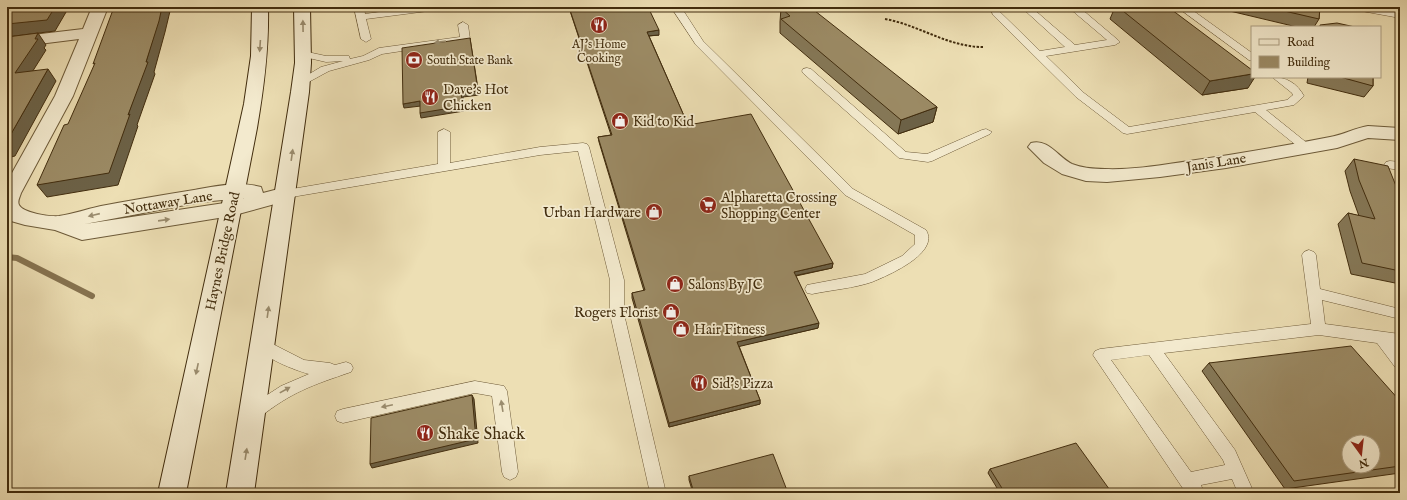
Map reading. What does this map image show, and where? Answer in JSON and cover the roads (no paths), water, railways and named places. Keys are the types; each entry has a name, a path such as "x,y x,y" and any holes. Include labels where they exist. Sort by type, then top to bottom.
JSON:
{"main road":[{"name":"Nottaway Lane","path":"100,7 64,96 8,202 10,209 18,216 32,220 57,223 82,232 129,217 233,200 286,194"},
{"name":"Haynes Bridge Road","path":"172,493 233,200 258,71 260,7"},
{"path":"240,493 264,345 301,82 303,54 302,7"},
{"path":"7,43 90,33"},
{"name":"Janis Lane","path":"1038,147 1058,166 1095,176 1114,176 1182,168 1337,142 1357,133 1367,131 1400,134"}],"lane":[{"path":"359,7 366,39"},
{"path":"360,17 436,7"},
{"path":"676,7 699,43 848,192 922,233 920,246 907,260 868,278 812,290"},
{"path":"995,7 996,13 1080,95 1127,131 1290,103 1298,96 1296,91 1278,78"},
{"path":"1026,7 1073,49"},
{"path":"1039,54 1115,42 1074,7"},
{"path":"1182,7 1251,57"},
{"path":"1356,7 1400,16"},
{"path":"301,82 326,69 366,58 379,51 465,39 463,25"},
{"path":"303,54 326,59 366,58"},
{"path":"807,71 903,155 928,158 986,132"},
{"path":"1257,109 1306,147"},
{"path":"444,132 444,167"},
{"path":"286,194 540,151 583,147 617,280 617,314 658,493"},
{"path":"1309,255 1319,329"},
{"path":"1314,293 1400,314"},
{"path":"1236,471 1191,486 1100,355 1319,329 1400,340"},
{"path":"1381,337 1400,363"},
{"path":"253,413 272,397 292,386 346,368 320,370 304,367 278,355 264,345"},
{"path":"1153,349 1229,455 1246,493"},
{"path":"343,416 476,387 499,390 510,472"}],"waterway":[{"path":"7,257 17,258 92,296"}],"place":[{"name":"AJ's Home Cooking","path":"599,25"},
{"name":"South State Bank","path":"414,60"},
{"name":"Dave's Hot Chicken","path":"430,97"},
{"name":"Kid to Kid","path":"620,121"},
{"name":"Alpharetta Crossing Shopping Center","path":"708,205"},
{"name":"Urban Hardware","path":"654,212"},
{"name":"Salons By JC","path":"675,284"},
{"name":"Rogers Florist","path":"671,312"},
{"name":"Hair Fitness","path":"681,329"},
{"name":"Sid’s Pizza","path":"699,383"},
{"name":"Shake Shack","path":"425,433"}]}
